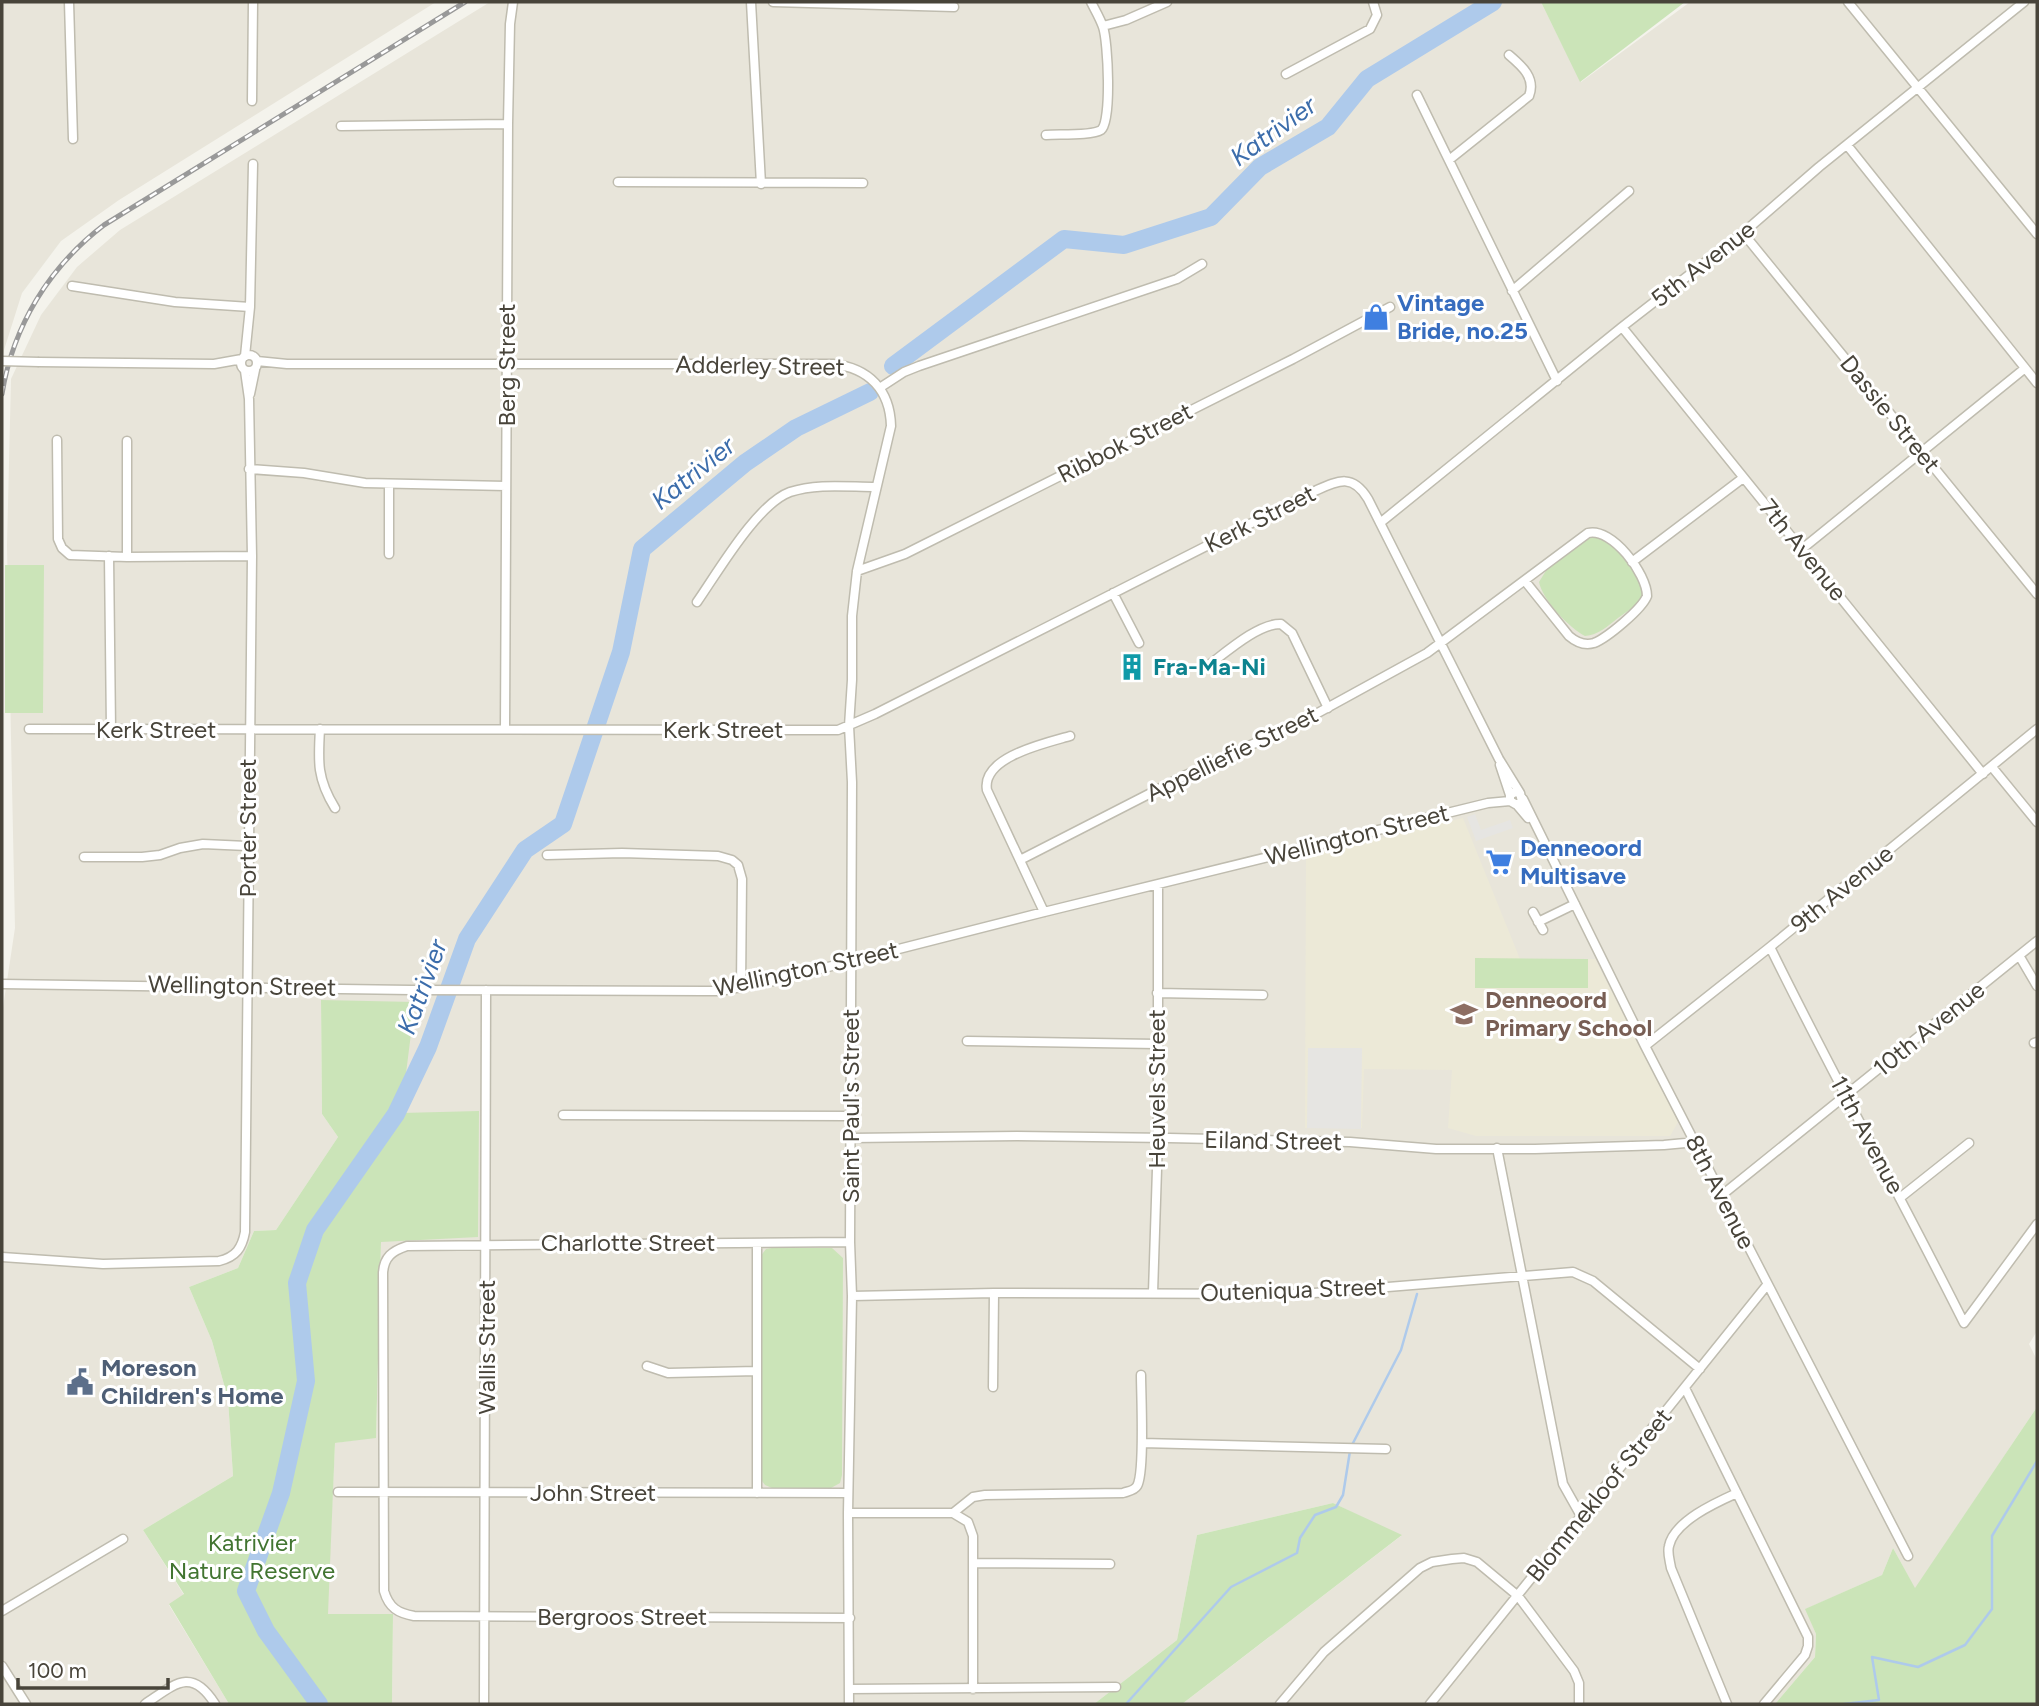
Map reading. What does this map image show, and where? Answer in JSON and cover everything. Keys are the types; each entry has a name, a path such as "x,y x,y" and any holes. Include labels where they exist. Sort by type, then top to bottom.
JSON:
{"street":[{"path":"69,2 73,139"},
{"path":"252,101 253,2"},
{"name":"Berg Street","path":"505,729 508,124 513,2"},
{"path":"751,2 761,184"},
{"path":"773,2 954,7"},
{"path":"1046,135 1091,132 1103,128 1107,111 1107,81 1103,26 1091,2"},
{"path":"1103,26 1126,20 1167,2"},
{"path":"1848,2 2037,234"},
{"name":"5th Avenue","path":"1380,523 1622,327 1744,233 1847,145 2024,2"},
{"path":"1286,74 1370,29 1376,20 1374,5"},
{"path":"1449,160 1529,96 1531,84 1527,72 1509,55"},
{"path":"1418,95 1557,381"},
{"path":"341,126 508,124"},
{"path":"1847,145 2037,383"},
{"name":"Porter Street","path":"2,1257 115,1264 219,1261 235,1255 245,1232 252,556 249,330 253,164"},
{"path":"618,182 863,183"},
{"path":"1512,291 1629,191"},
{"name":"Dassie Street","path":"1744,233 2037,594"},
{"path":"881,387 919,366 1177,279 1202,264"},
{"path":"72,286 174,302 250,307"},
{"name":"Ribbok Street","path":"857,571 905,554 1293,359 1390,307"},
{"name":"7th Avenue","path":"1622,327 1983,774"},
{"name":"Adderley Street","path":"2,361 214,364 833,364 854,368 872,378 881,387"},
{"path":"1802,549 2024,369"},
{"name":"Saint Paul's Street","path":"849,1704 852,782 849,726 852,616 857,571 891,426 888,402 881,387"},
{"path":"57,440 58,539 62,548 70,555 252,556"},
{"path":"127,441 127,557"},
{"path":"249,469 389,484 506,486"},
{"path":"1632,562 1743,478"},
{"name":"Kerk Street","path":"29,729 830,731 849,726 1330,484 1344,481 1357,485"},
{"path":"389,484 389,554"},
{"name":"8th Avenue","path":"1357,485 1380,523 1499,759 1516,799 1535,826 1767,1285 1908,1556"},
{"path":"697,601 756,520 768,506 780,498 805,488 876,487"},
{"path":"1593,531 1611,538 1632,562 1646,585 1646,600 1600,640 1590,644 1576,642 1525,581 1575,541 1593,531"},
{"path":"109,556 111,730"},
{"name":"Appelliefie Street","path":"1020,860 1185,775 1328,708 1442,644 1525,581"},
{"path":"1113,593 1139,643"},
{"path":"1205,668 1247,637 1266,627 1282,625 1292,633 1328,708"},
{"path":"320,729 317,768 326,793 335,807"},
{"name":"9th Avenue","path":"1645,1046 2037,729"},
{"path":"1044,912 987,790 986,780 994,768 1007,758 1070,736"},
{"path":"1992,767 2037,822"},
{"name":"Wellington Street","path":"2,984 486,990 705,991 741,988 1465,808 1516,799"},
{"path":"84,857 142,857 203,844 247,846"},
{"path":"547,855 654,853 718,856 733,860 738,865 742,880 741,988"},
{"name":"Heuvels Street","path":"1153,1293 1158,1138 1158,885"},
{"path":"1533,912 1541,926 1575,904"},
{"name":"10th Avenue","path":"1723,1195 2037,941"},
{"name":"11th Avenue","path":"1770,947 1845,1097 1901,1197 1964,1323 2037,1224"},
{"path":"2020,957 2037,986"},
{"name":"Wallis Street","path":"484,1704 486,990"},
{"path":"1157,993 1263,995"},
{"path":"967,1041 1157,1044"},
{"path":"563,1115 852,1116"},
{"name":"Eiland Street","path":"851,1138 1158,1138 1350,1142 1436,1149 1664,1145 1696,1142"},
{"path":"1901,1197 1969,1143"},
{"path":"1497,1148 1563,1484 1581,1516"},
{"name":"Charlotte Street","path":"384,1492 384,1264 391,1253 407,1246 487,1244 850,1242"},
{"path":"757,1243 757,1493"},
{"name":"Outeniqua Street","path":"852,1296 994,1293 1302,1294 1566,1272 1581,1274 1599,1286 1700,1369"},
{"name":"Blommekloof Street","path":"1430,1704 1767,1285"},
{"path":"993,1387 994,1293"},
{"path":"647,1366 668,1373 757,1371"},
{"path":"953,1513 966,1501 985,1495 1123,1493 1133,1489 1139,1480 1142,1443 1141,1375"},
{"path":"1685,1388 1808,1639 1808,1649 1803,1658 1764,1704"},
{"path":"1142,1443 1386,1449"},
{"name":"John Street","path":"338,1492 848,1493"},
{"name":"Bergroos Street","path":"384,1492 384,1591 395,1611 414,1616 850,1618"},
{"path":"1727,1704 1671,1568 1669,1546 1676,1533 1692,1517 1737,1493"},
{"path":"848,1513 953,1513 963,1518 971,1528 974,1563 973,1689"},
{"path":"2,1611 123,1539"},
{"path":"1280,1704 1324,1651 1424,1565 1452,1559 1474,1560 1518,1596 1574,1671 1579,1683 1579,1704"},
{"path":"974,1563 1110,1564"},
{"path":"2,1666 26,1704"},
{"path":"145,1704 173,1685 194,1682 202,1687 215,1704"},
{"path":"849,1689 1116,1687"}],"shaded area":[{"path":"2,2 436,2 119,200 61,241 22,293 2,365"},
{"path":"490,2 1541,2 1581,82 1690,2 2037,2 2037,1331 2029,1344 2037,1360 2037,1407 1915,1589 1893,1548 1882,1575 1806,1609 1816,1634 1815,1657 1775,1704 1182,1704 1401,1536 1333,1503 1197,1535 1177,1640 1094,1704 392,1704 393,1614 327,1614 335,1443 376,1437 381,1241 479,1112 401,1114 321,1000 322,1114 338,1137 276,1230 254,1231 238,1268 189,1287 212,1341 228,1399 233,1476 143,1530 184,1595 169,1605 229,1704 2,1704 2,1014 15,928 7,546 11,379 41,315 77,267 120,230"},
{"path":"1475,814 1481,830 1510,820 1513,828 1476,841 1467,817"},
{"name":"Denneoord Primary School","path":"1463,818 1520,959 1595,959 1678,1122 1670,1136 1476,1136 1448,1128 1452,1070 1364,1069 1362,1128 1305,1128 1306,857"},
{"path":"1308,1048 1362,1048 1361,1129 1307,1128"}],"green space":[{"path":"1541,2 1685,2 1580,82"},
{"path":"1594,535 1607,541 1625,560 1641,584 1643,596 1607,627 1585,636 1571,627 1557,612 1539,582 1547,569"},
{"path":"5,565 44,565 43,713 5,713"},
{"path":"1475,958 1588,959 1588,988 1475,988"},
{"name":"Katrivier Nature Reserve","path":"321,1000 415,1002 401,1113 479,1111 478,1237 381,1242 376,1438 335,1443 328,1614 393,1614 392,1704 229,1704 169,1604 184,1594 143,1530 233,1476 228,1399 212,1341 189,1287 238,1268 254,1231 276,1230 338,1137 322,1114"},
{"path":"832,1248 843,1258 842,1475 840,1483 831,1488 772,1488 765,1485 759,1477 760,1257 766,1249"},
{"path":"2037,1407 2037,1704 1775,1704 1815,1657 1816,1634 1805,1609 1882,1575 1893,1548 1915,1588"},
{"path":"1333,1503 1402,1535 1182,1704 1094,1704 1177,1640 1197,1535"}],"waterway":[{"name":"Katrivier","path":"893,366 1064,239 1124,245 1211,217 1260,167 1328,127 1367,79 1493,2"},
{"name":"Katrivier","path":"319,1704 266,1631 246,1591 281,1493 306,1381 297,1283 315,1230 396,1114 428,1047 467,939 525,850 563,824 621,652 642,549 745,463 796,428 870,392"},
{"path":"1352,1445 1401,1350 1417,1294"},
{"path":"1126,1704 1231,1587 1297,1553 1300,1538 1315,1515 1336,1507 1343,1495 1350,1451"},
{"path":"1844,1704 1879,1700 1872,1657 1918,1667 1965,1645 1992,1609 1992,1536 2037,1461"}],"railway":[{"path":"2,394 15,345 36,300 66,260 104,225 465,2"}],"place":[{"name":"Vintage Bride, no.25","path":"1376,317"},
{"name":"Fra-Ma-Ni","path":"1132,667"},
{"name":"Denneoord Multisave","path":"1499,862"},
{"name":"Denneoord Primary School","path":"1464,1014"},
{"name":"Moreson Children's Home","path":"80,1382"}]}
